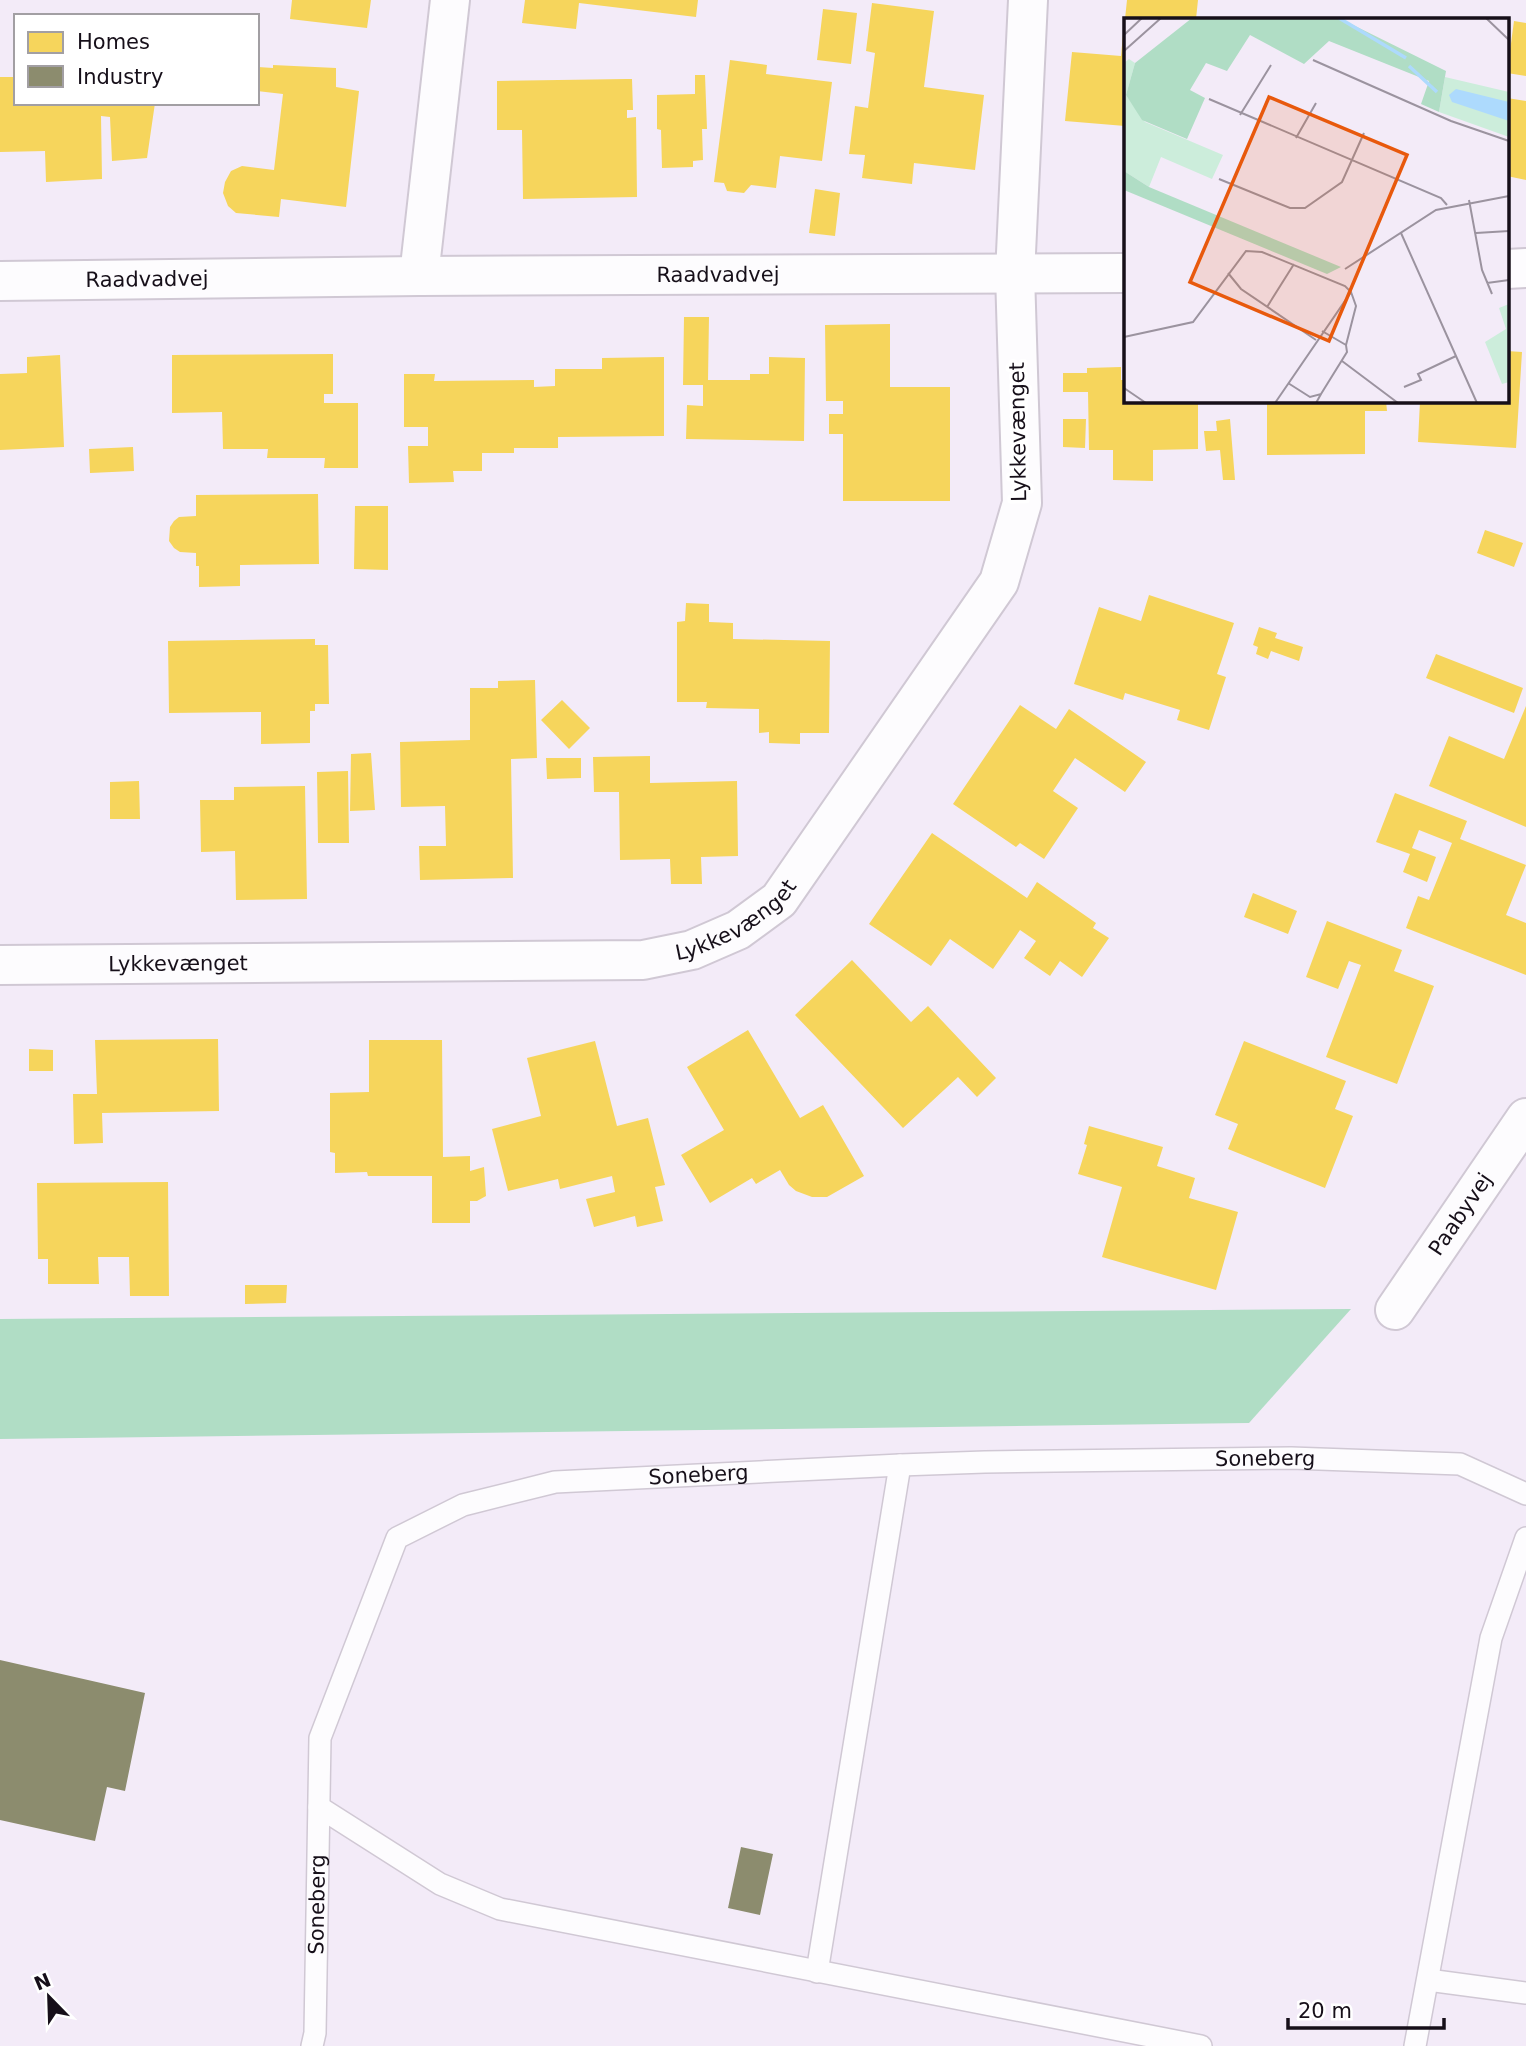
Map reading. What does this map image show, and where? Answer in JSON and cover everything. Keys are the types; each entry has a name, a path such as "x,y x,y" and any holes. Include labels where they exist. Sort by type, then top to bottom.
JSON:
{"street":[{"path":"419,276 450,0"},
{"path":"1015,274 1028,0"},
{"path":"1508,269 1526,268"},
{"name":"Raadvadvej","path":"0,281 1124,273"},
{"name":"Lykkevænget","path":"0,965 643,960 692,950 738,930 779,900 999,582 1022,503 1015,274"},
{"name":"Paabyvej","path":"1395,1310 1526,1118"}],"lane":[{"name":"Soneberg","path":"312,2046 315,2034 320,1738 397,1538 463,1504 555,1482 985,1462 1291,1458 1460,1464 1526,1494"},
{"path":"817,1972 900,1465"},
{"path":"1415,2046 1491,1638 1526,1538"},
{"path":"319,1807 440,1884 500,1909 1201,2046"},
{"path":"1428,1980 1526,1993"}],"green space":[{"path":"1351,1309 1249,1423 0,1439 0,1319"}],"building: Homes":[{"path":"292,0 371,0 367,28 290,19"},
{"path":"525,0 698,0 696,17 579,3 576,29 522,23"},
{"path":"1127,0 1198,0 1196,18 1125,18"},
{"path":"872,3 934,11 924,87 984,95 975,170 914,163 912,184 862,178 865,155 849,154 855,106 868,108 875,53 866,51"},
{"path":"823,9 857,13 851,64 817,60"},
{"path":"1514,21 1526,23 1526,76 1508,73"},
{"path":"1124,34 1124,126 1065,121 1072,52 1121,56"},
{"path":"730,60 767,65 766,74 832,82 822,161 780,156 776,188 751,185 744,193 727,191 724,183 714,182"},
{"path":"273,65 336,68 336,87 359,91 346,207 281,199 279,217 236,213 228,206 223,193 231,171 242,166 274,170 283,94 259,91 259,67 273,68"},
{"path":"695,75 705,75 707,129 702,129 703,160 693,161 693,167 662,168 661,130 657,129 657,95 695,94"},
{"path":"0,77 14,77 14,105 155,105 147,158 112,161 110,117 101,116 102,179 46,182 45,151 0,152"},
{"path":"632,79 633,110 627,110 627,118 636,117 637,197 523,199 522,130 497,130 497,81"},
{"path":"1508,98 1526,101 1526,180 1508,176"},
{"path":"815,189 840,193 835,236 809,233"},
{"path":"684,317 709,317 708,380 750,380 750,374 769,374 769,357 805,358 804,441 686,439 687,405 703,406 703,385 683,385"},
{"path":"890,324 890,387 950,387 950,501 843,501 843,434 829,434 829,414 843,414 843,401 826,401 825,325"},
{"path":"1508,351 1522,352 1516,448 1418,442 1420,402 1508,402"},
{"path":"333,354 333,394 324,394 324,403 358,403 358,468 324,468 325,458 267,458 268,449 223,449 222,412 172,413 172,355"},
{"path":"60,355 64,447 0,450 0,374 27,373 27,357"},
{"path":"664,357 664,436 558,437 558,448 514,448 514,453 482,453 482,471 453,471 454,482 409,483 408,446 428,446 428,427 404,427 404,374 435,374 434,381 534,380 534,387 555,386 555,369 602,369 602,358"},
{"path":"1121,367 1124,402 1198,402 1198,449 1153,450 1153,481 1113,480 1113,450 1089,450 1088,392 1063,392 1063,373 1087,373 1087,368"},
{"path":"1267,402 1386,402 1387,411 1365,411 1365,454 1267,455"},
{"path":"1063,419 1086,419 1085,448 1063,447"},
{"path":"1230,419 1235,480 1223,480 1220,450 1206,451 1204,431 1217,431 1216,421"},
{"path":"133,447 134,471 90,473 89,449"},
{"path":"318,494 319,564 240,565 240,586 199,587 196,553 180,552 169,541 170,527 174,521 179,517 196,516 196,495"},
{"path":"355,506 388,506 388,570 354,569"},
{"path":"1485,530 1523,543 1514,567 1477,553"},
{"path":"1149,595 1234,623 1217,674 1226,677 1209,730 1177,720 1180,710 1125,693 1123,700 1074,684 1099,607 1141,621"},
{"path":"686,603 709,604 709,622 733,623 733,639 830,641 829,733 800,733 800,744 769,743 769,732 759,733 759,709 706,708 707,702 677,702 677,622 685,621"},
{"path":"1259,627 1277,633 1275,638 1303,647 1299,661 1271,651 1268,659 1256,654 1258,647 1253,645"},
{"path":"315,639 315,645 328,645 329,704 315,704 315,711 310,711 310,743 261,744 261,712 169,713 168,641"},
{"path":"1436,654 1523,688 1514,713 1426,678"},
{"path":"535,680 537,758 511,759 513,878 420,880 419,846 446,846 445,806 401,807 400,742 470,740 470,688 498,688 498,681"},
{"path":"562,700 590,728 569,749 541,720"},
{"path":"1020,705 1056,729 1069,709 1146,762 1125,792 1075,758 1053,791 1078,808 1044,859 1020,843 1016,847 953,804"},
{"path":"1526,706 1526,827 1429,786 1449,736 1504,759"},
{"path":"371,753 375,810 350,811 351,754"},
{"path":"650,756 650,783 737,781 738,856 701,857 702,884 671,884 670,859 620,860 619,792 594,792 593,757"},
{"path":"546,758 581,758 581,778 547,779"},
{"path":"348,771 349,843 318,843 317,772"},
{"path":"139,781 140,819 110,819 110,782"},
{"path":"305,786 307,899 236,900 235,851 201,852 200,800 234,800 234,787"},
{"path":"1395,793 1467,821 1460,839 1526,865 1506,915 1526,923 1526,975 1406,928 1418,896 1429,900 1452,843 1419,830 1412,848 1436,857 1427,882 1403,872 1410,854 1376,842"},
{"path":"932,833 1027,898 1037,882 1096,923 1093,928 1109,938 1082,977 1060,961 1050,976 1024,958 1036,941 1020,930 993,969 950,939 931,966 869,924"},
{"path":"1253,893 1297,911 1288,934 1244,917"},
{"path":"1327,921 1402,950 1394,971 1434,986 1397,1084 1326,1057 1361,965 1349,961 1338,989 1306,977"},
{"path":"852,960 911,1022 928,1006 996,1078 977,1097 958,1077 903,1128 795,1015"},
{"path":"748,1030 800,1118 823,1105 864,1176 827,1197 812,1197 796,1191 780,1170 756,1184 752,1178 710,1203 681,1155 724,1130 687,1067"},
{"path":"218,1039 219,1111 102,1113 103,1143 74,1144 73,1094 97,1094 95,1040"},
{"path":"369,1040 442,1040 443,1157 470,1156 470,1171 484,1167 486,1196 470,1201 470,1223 432,1223 432,1176 335,1173 335,1153 330,1152 330,1093 369,1092"},
{"path":"595,1041 617,1126 648,1118 665,1185 655,1187 663,1221 637,1227 635,1216 594,1227 586,1199 615,1192 612,1176 560,1189 558,1179 508,1191 492,1129 541,1116 527,1058"},
{"path":"1244,1041 1346,1081 1335,1109 1353,1116 1325,1188 1228,1149 1238,1124 1215,1115"},
{"path":"29,1049 53,1050 53,1071 29,1071"},
{"path":"1089,1126 1163,1147 1157,1166 1195,1178 1189,1198 1238,1212 1216,1290 1102,1257 1122,1187 1078,1174 1087,1145 1084,1144"},
{"path":"168,1182 169,1296 130,1296 129,1257 98,1257 99,1284 48,1284 48,1259 38,1259 37,1183"},
{"path":"245,1285 287,1285 286,1303 245,1304"}],"building: Industry":[{"path":"0,1660 145,1693 125,1791 107,1787 95,1841 0,1820"},
{"path":"741,1847 773,1854 760,1915 728,1908"}]}
